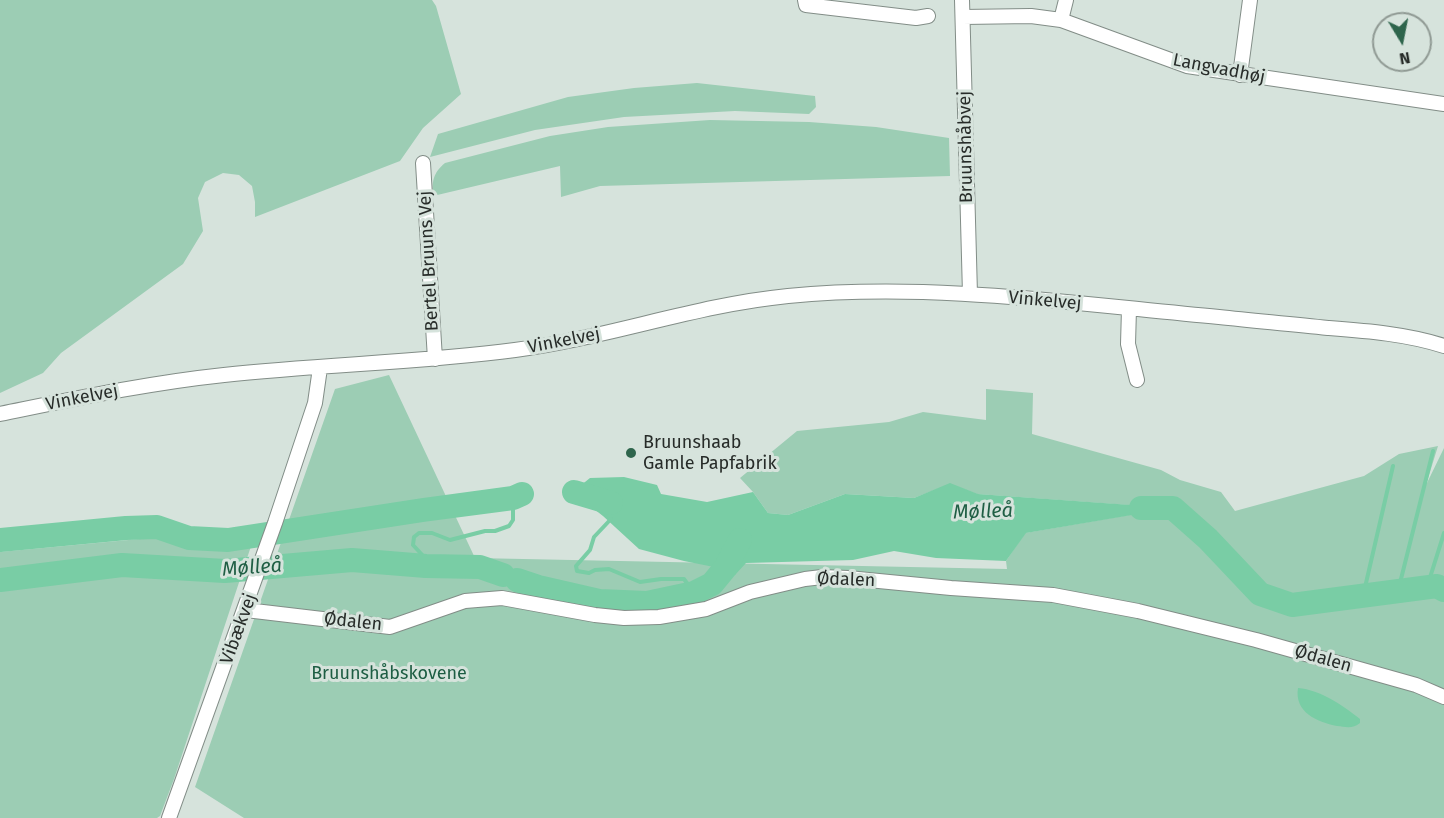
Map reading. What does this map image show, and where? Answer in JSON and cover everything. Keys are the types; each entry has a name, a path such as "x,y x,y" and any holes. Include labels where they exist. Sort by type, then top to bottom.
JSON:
{"street":[{"path":"805,0 806,5 916,18 928,16"},
{"name":"Bruunshåbvej","path":"962,0 970,294"},
{"path":"1061,20 1066,0"},
{"path":"1240,75 1250,0"},
{"name":"Langvadhøj","path":"963,17 1031,16 1061,20 1187,66 1444,104"},
{"name":"Bertel Bruuns Vej","path":"423,163 435,359"},
{"name":"Vinkelvej","path":"0,414 132,388 224,375 435,359 519,350 571,341 711,309 785,296 860,291 970,294 1372,332 1444,346"},
{"path":"1129,309 1128,344 1137,380"},
{"name":"Vibækvej","path":"170,818 256,582 315,403 320,368"},
{"name":"Ødalen","path":"246,610 390,627 465,601 502,598 595,615 624,618 659,617 706,609 750,592 805,579 848,578 1053,595 1138,611 1256,639 1416,685 1444,697"}],"green space":[{"path":"0,0 432,0 436,6 461,94 423,128 400,161 255,217 252,186 239,175 223,173 205,182 198,198 203,231 183,264 61,353 43,373 0,393"},
{"path":"697,83 815,96 816,107 809,114 735,111 624,117 535,130 430,157 438,134 568,97 634,88"},
{"path":"710,120 809,122 876,127 949,138 950,176 600,186 561,197 560,166 433,196 434,178 445,163 550,136 608,127"},
{"name":"Bruunshåbskovene","path":"389,375 475,558 1007,569 1006,561 1025,533 1169,508 977,494 950,484 914,498 845,494 788,515 768,513 740,478 797,431 889,422 923,412 986,420 986,389 1033,393 1032,434 1161,470 1180,480 1221,492 1235,511 1364,476 1399,454 1438,446 1426,485 1444,448 1444,818 244,818 195,787 335,389"},
{"path":"257,528 160,816 157,818 0,818 0,552"}],"water":[{"path":"624,477 657,485 661,494 707,502 753,492 768,513 788,515 845,494 914,498 950,483 978,494 1173,508 1026,533 1006,561 936,558 894,551 853,560 746,563 735,575 724,567 684,561 639,549 581,499 580,486 590,478"},
{"path":"1298,688 1307,689 1331,699 1360,719 1360,723 1352,727 1343,727 1315,719 1303,710"}],"waterway":[{"path":"1398,591 1433,451"},
{"path":"1363,596 1393,466"},
{"path":"574,492 611,503"},
{"path":"0,540 157,527 189,538 228,540 513,498 522,494"},
{"path":"426,566 426,559 413,545 414,537 419,533 432,533 450,540 509,526 513,520 513,498"},
{"name":"Mølleå","path":"1141,508 1173,508 1208,539 1260,594 1292,605 1437,586 1444,590"},
{"path":"611,519 594,537 590,550 576,566 577,571 589,573 609,569 640,582 684,579 694,593"},
{"path":"1427,587 1444,533"},
{"name":"Mølleå","path":"517,580 599,601 647,603 694,593 712,584 726,567 740,540"},
{"name":"Mølleå","path":"0,580 122,565 225,571 352,560 426,566 480,567 503,575"}],"place":[{"name":"Bruunshaab Gamle Papfabrik","path":"631,453"}]}
